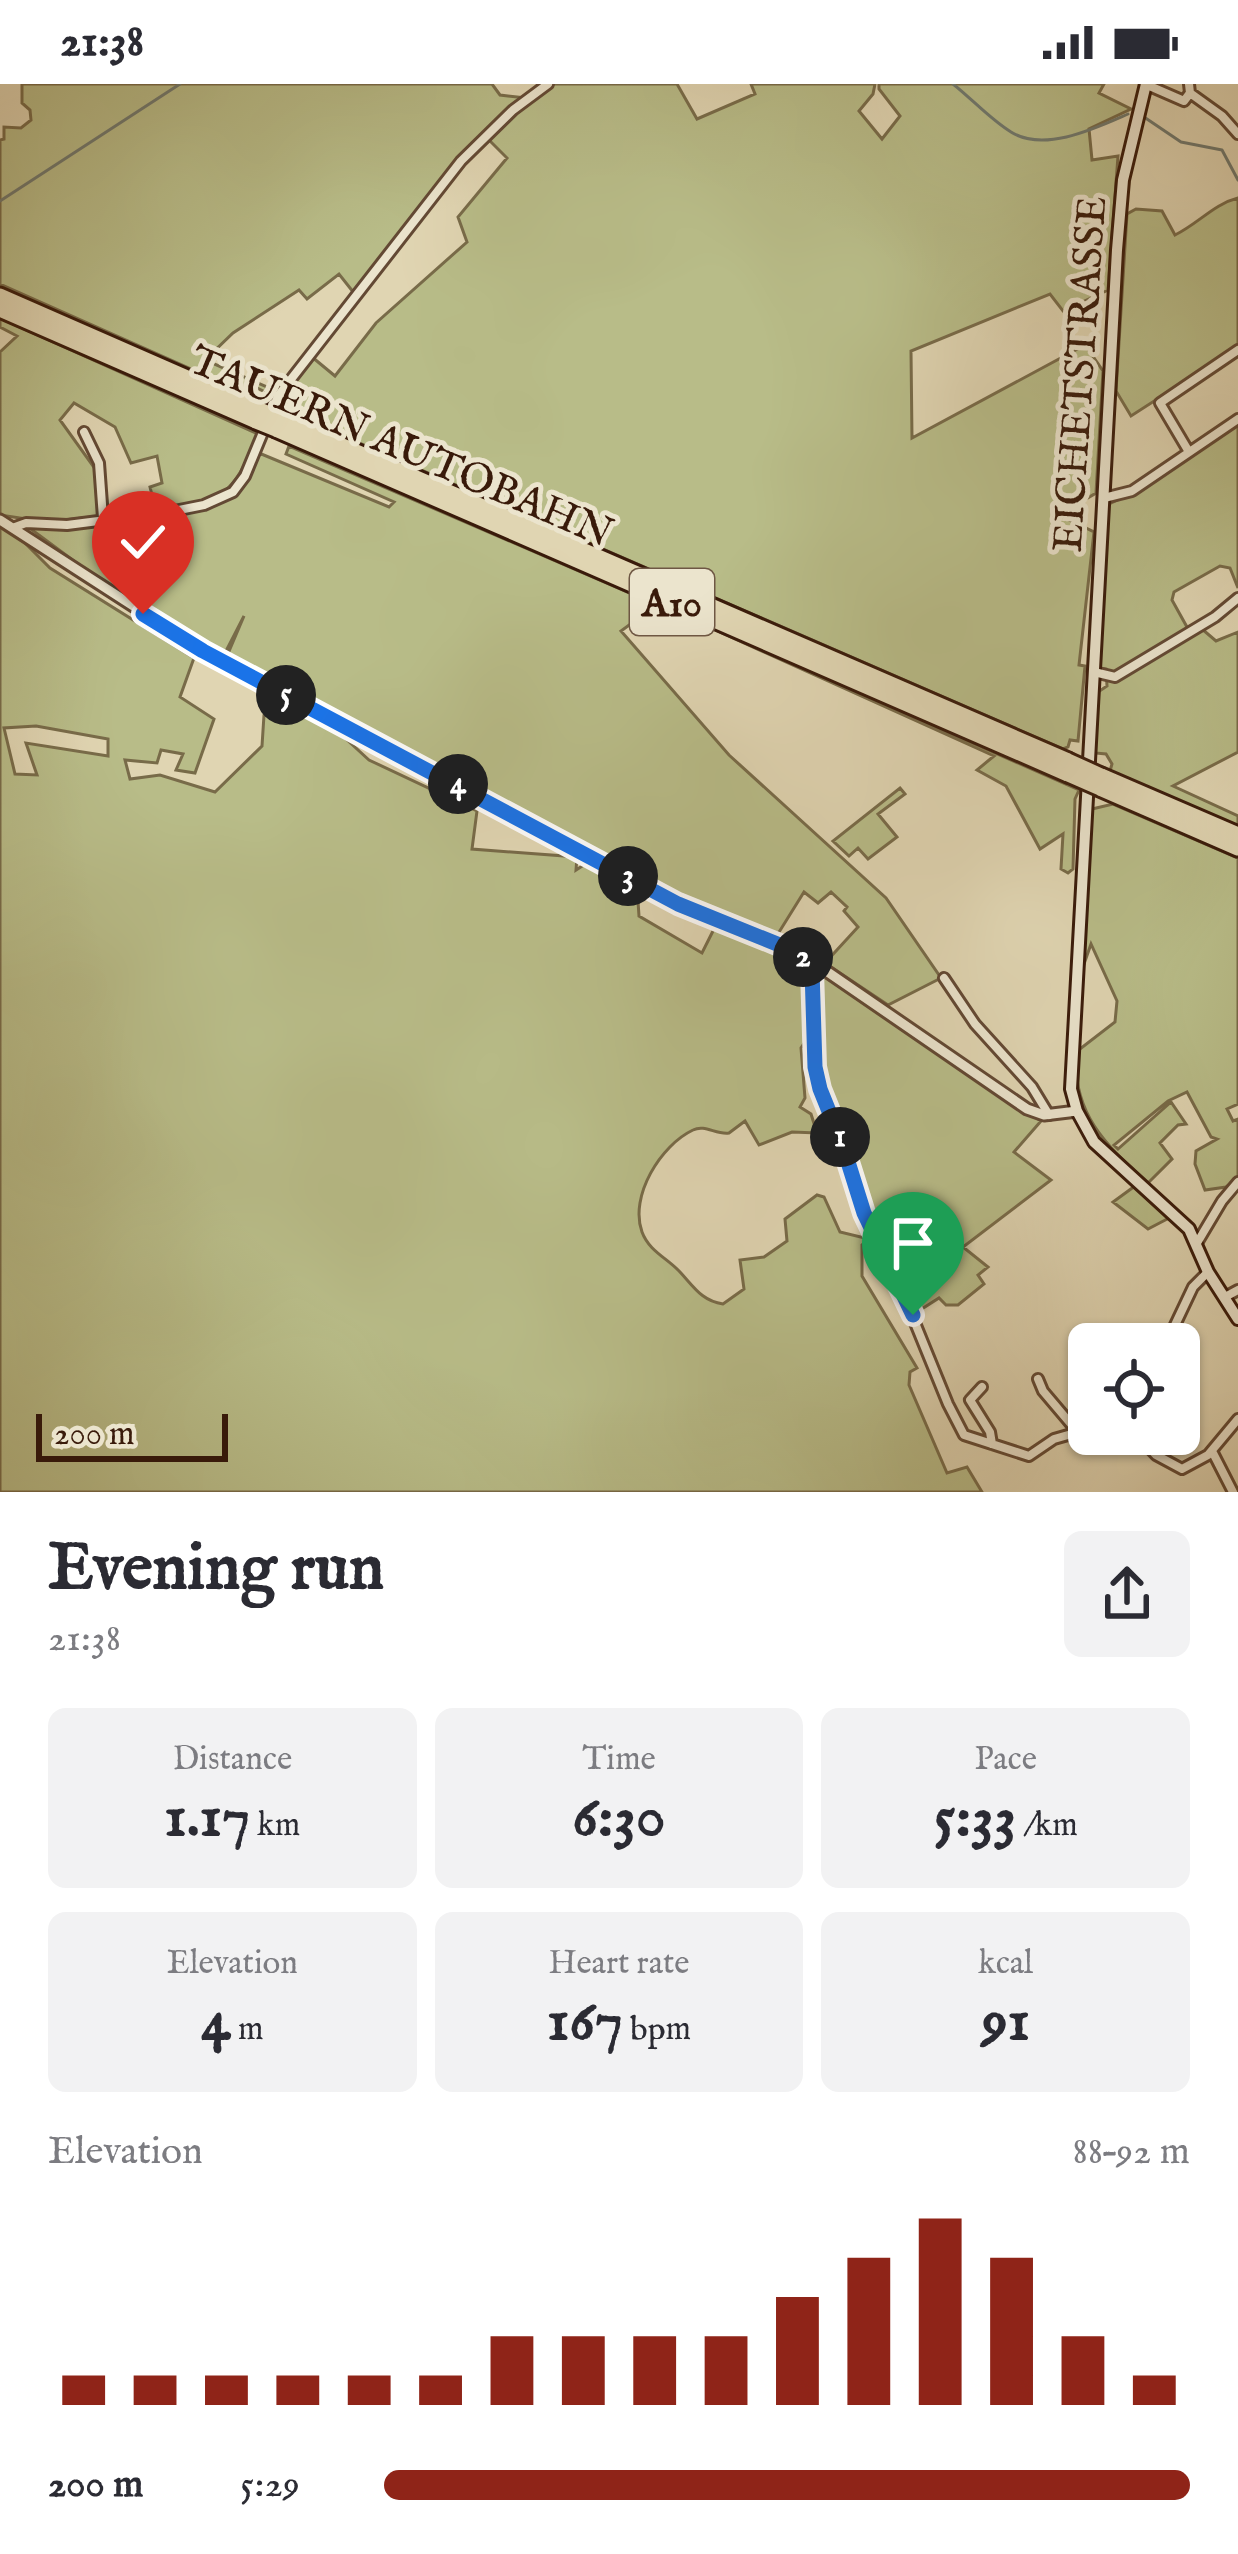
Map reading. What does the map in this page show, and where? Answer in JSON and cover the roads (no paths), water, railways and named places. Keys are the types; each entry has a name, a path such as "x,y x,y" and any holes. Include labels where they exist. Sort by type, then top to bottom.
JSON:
{"highway":[{"name":"TAUERN AUTOBAHN","path":"0,296 258,416"},
{"name":"TAUERN AUTOBAHN","path":"0,309 278,424 1100,782 1238,848"},
{"name":"TAUERN AUTOBAHN","path":"1100,782 1238,835"}],"main road":[{"name":"EICHETSTRASSE","path":"1077,1111 1070,1069 1123,180 1146,84"},
{"path":"1077,1111 1103,1152 1180,1218 1238,1319"}],"street":[{"path":"15,527 192,508 233,492 245,476 278,396 461,161 513,110 548,84"},
{"path":"1146,84 1184,101 1189,89 1238,134"},
{"path":"1189,452 1160,403 1238,350"},
{"path":"1102,499 1132,491 1238,419"},
{"path":"84,432 98,463 103,518"},
{"path":"0,520 203,651 678,904 816,964 1027,1109 1049,1115 1077,1111"},
{"path":"1091,691 1215,617 1238,598"},
{"path":"1092,672 1115,676"},
{"path":"816,964 812,970 815,1067 864,1213 890,1259 947,1405 964,1436 1029,1456 1068,1434"},
{"path":"944,978 1049,1115"},
{"path":"1197,1244 1238,1182"},
{"path":"1176,1323 1193,1287 1208,1272"},
{"path":"1225,1298 1238,1290"},
{"path":"1038,1379 1068,1420"},
{"path":"982,1387 970,1400 992,1444"},
{"path":"1158,1455 1178,1468 1186,1467 1212,1451 1238,1419"},
{"path":"1212,1451 1233,1492"}],"waterway":[{"path":"0,201 180,84"},
{"path":"953,84 996,122 1024,138 1070,136 1128,114"},
{"path":"1144,117 1181,142 1222,150 1238,180"}]}
